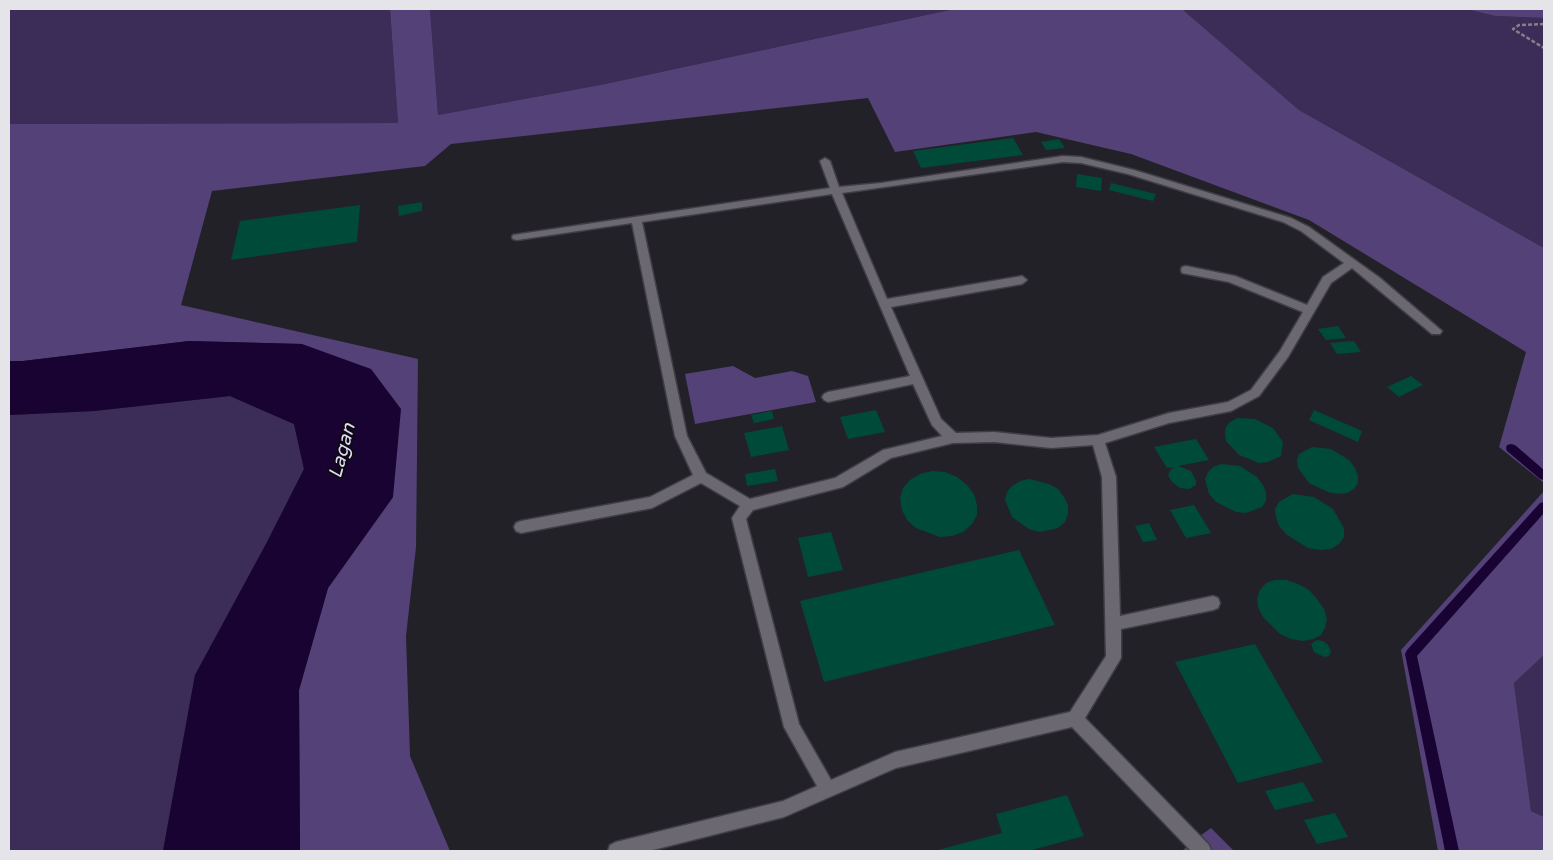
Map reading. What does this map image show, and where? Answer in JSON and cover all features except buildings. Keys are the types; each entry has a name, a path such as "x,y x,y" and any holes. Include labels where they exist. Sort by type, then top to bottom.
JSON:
{"lane":[{"path":"517,237 1063,159 1081,160 1131,172 1287,220 1304,229 1352,263 1436,331"},
{"path":"825,161 844,214 936,422 953,438"},
{"path":"636,219 681,436 701,477 749,505"},
{"path":"828,790 792,727 739,518 749,505 838,483 888,454 953,438 994,437 1051,443 1098,440 1169,418 1231,406 1254,392 1284,354 1327,280 1352,263"},
{"path":"1186,270 1231,279 1309,310"},
{"path":"884,304 1022,280"},
{"path":"828,397 917,379"},
{"path":"616,851 784,809 895,760 1075,719 1114,658 1109,477 1098,440"},
{"path":"521,527 652,502 701,477"},
{"path":"1113,624 1213,603"},
{"path":"1075,719 1198,846"}],"path":[{"path":"1544,24 1519,25 1513,30 1544,48"}],"shaded area":[{"path":"9,9 390,9 398,123 9,124"},
{"path":"390,9 430,9 438,115 605,84 954,9 1182,9 1299,110 1544,248 1544,483 1499,447 1526,352 1309,220 1131,154 1036,132 895,152 868,98 451,144 425,166 212,191 181,305 418,359 416,547 406,636 410,756 450,851 300,851 299,690 328,588 393,497 302,344 189,341 23,361 9,361 9,124 398,123"},
{"path":"430,9 954,9 605,84 438,115"},
{"path":"1182,9 1466,9 1495,16 1544,18 1544,248 1299,110"},
{"path":"1466,9 1544,9 1544,18 1495,16"},
{"path":"733,366 755,378 792,371 808,376 816,402 695,424 685,374"},
{"path":"230,396 294,424 304,469 195,675 163,851 9,851 9,415 94,411"},
{"path":"1544,491 1544,655 1514,683 1531,811 1544,817 1544,851 1438,851 1401,650"},
{"path":"1544,655 1544,817 1531,811 1514,683"},
{"path":"1211,828 1234,851 1182,851 1193,841"}],"water":[{"name":"Lagan","path":"189,341 302,344 371,369 401,409 393,497 328,588 299,690 300,851 163,851 195,675 304,469 294,424 230,396 94,411 9,415 9,361 23,361"}],"waterway":[{"path":"1511,448 1544,476"},
{"path":"1452,851 1411,654 1544,506"}]}
